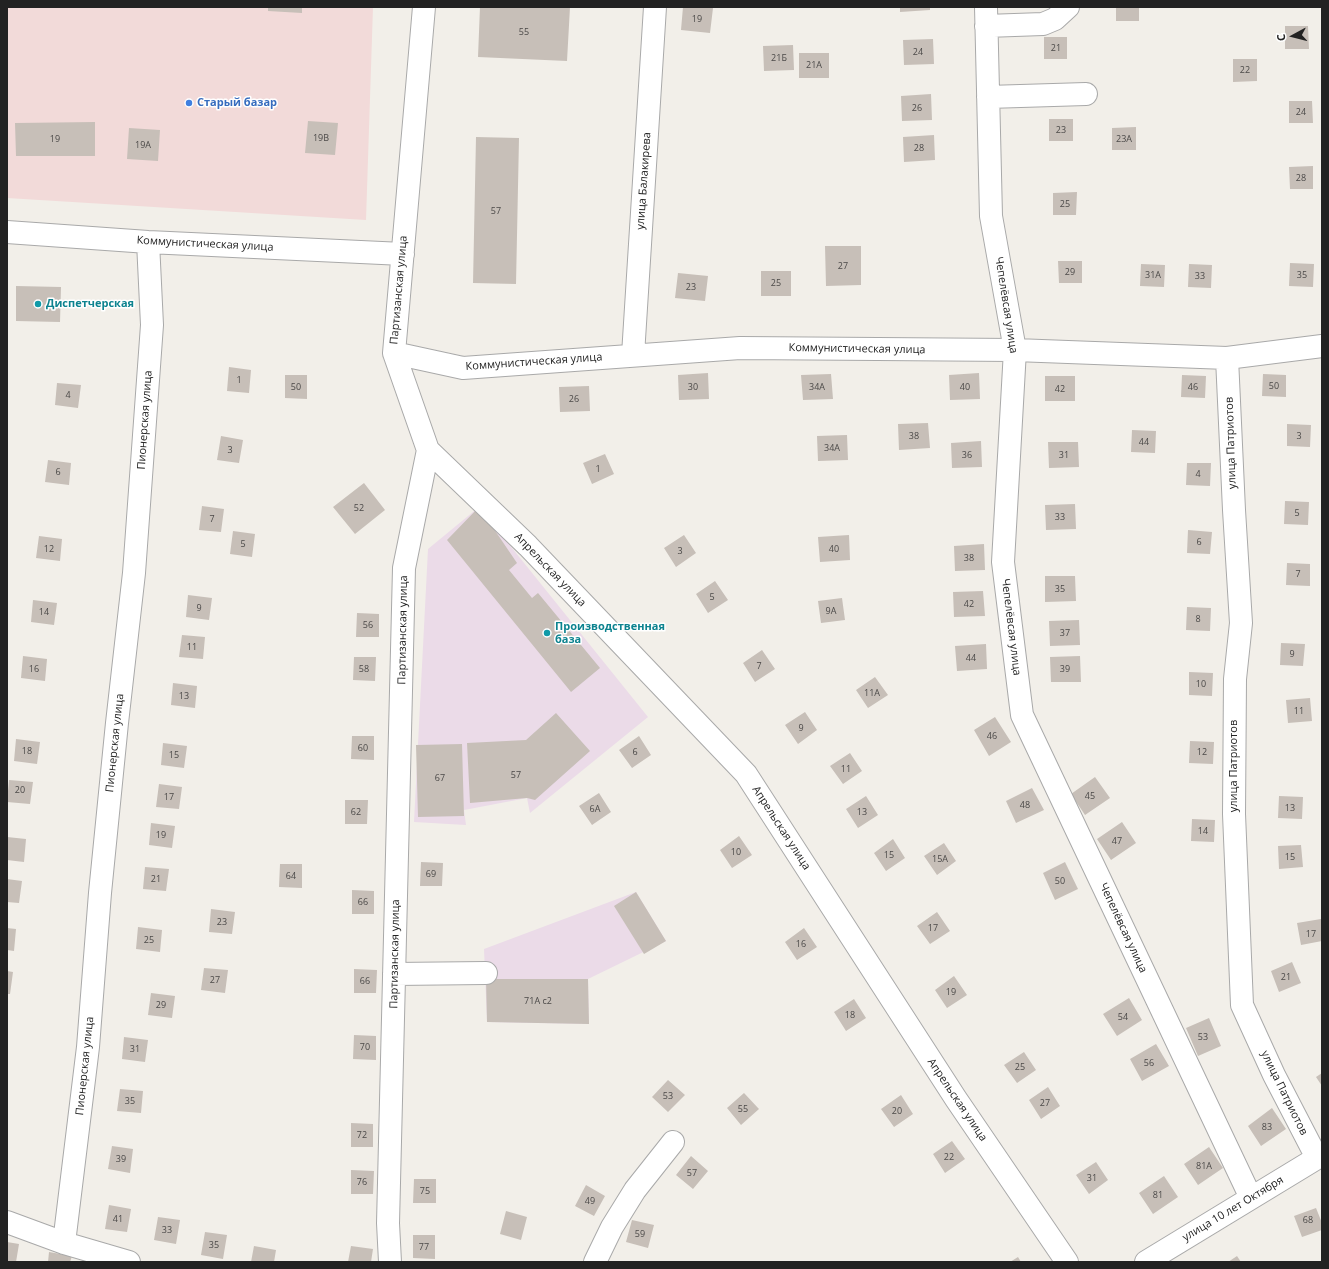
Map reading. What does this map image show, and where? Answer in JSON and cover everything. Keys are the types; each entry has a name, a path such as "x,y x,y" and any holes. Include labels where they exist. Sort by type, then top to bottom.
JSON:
{"street":[{"name":"Партизанская улица","path":"390,1262 388,1223 404,568 428,450 394,353 424,7"},
{"name":"улица Балакирева","path":"633,355 655,7"},
{"path":"986,17 1043,24 1055,19 1068,7"},
{"name":"Чепелёвсая улица","path":"986,17 991,216 1015,350 1003,562 1022,716 1251,1198"},
{"path":"988,97 1086,94"},
{"name":"Коммунистическая улица","path":"7,232 148,242 403,254"},
{"name":"Пионерская улица","path":"64,1243 88,1047 101,885 134,573 152,325 148,242"},
{"name":"Коммунистическая улица","path":"394,353 463,368 740,348 1015,350 1228,358 1322,346"},
{"name":"улица Патриотов","path":"1228,358 1233,502 1240,623 1235,679 1234,814 1242,1005 1274,1075 1319,1157"},
{"name":"Апрельская улица","path":"428,450 528,546 746,774 956,1099 1067,1262"},
{"path":"394,974 486,973"},
{"path":"595,1262 612,1227 635,1190 673,1142"},
{"name":"улица 10 лет Октября","path":"1146,1262 1319,1157"},
{"path":"7,1222 64,1243 129,1262"}],"shaded area":[{"name":"Старый базар","path":"7,7 373,7 366,220 7,198"},
{"path":"479,507 648,717 530,813 527,798 464,810 466,825 414,822 428,549"},
{"path":"636,892 666,941 588,979 589,1024 487,1022 484,949"}],"building":[{"path":"268,7 302,7 302,13 268,11"},
{"path":"480,7 570,7 567,61 478,57"},
{"path":"683,7 713,8 710,33 681,30"},
{"path":"900,7 930,7 930,10 900,12"},
{"path":"1116,7 1139,7 1139,21 1116,21"},
{"path":"1285,26 1308,26 1309,49 1285,49"},
{"path":"1044,37 1067,37 1067,59 1044,59"},
{"path":"933,39 934,64 904,65 903,40"},
{"path":"793,45 794,70 764,71 763,46"},
{"path":"799,53 829,53 829,78 799,78"},
{"path":"1233,59 1257,59 1257,81 1233,82"},
{"path":"931,94 932,120 902,121 901,96"},
{"path":"1289,101 1312,101 1313,123 1289,123"},
{"path":"1049,119 1073,119 1073,141 1049,141"},
{"path":"308,121 338,123 335,155 305,153"},
{"path":"95,122 95,156 16,156 15,123"},
{"path":"1136,127 1136,150 1112,150 1112,128"},
{"path":"129,128 160,130 158,161 127,159"},
{"path":"934,135 935,160 904,162 903,137"},
{"path":"476,137 519,138 516,284 473,283"},
{"path":"1313,166 1313,189 1290,189 1289,167"},
{"path":"1077,192 1076,215 1053,215 1053,193"},
{"path":"825,246 861,246 861,285 826,286"},
{"path":"1058,261 1082,261 1082,283 1059,283"},
{"path":"1290,263 1314,264 1313,287 1289,286"},
{"path":"1141,264 1165,265 1164,287 1140,286"},
{"path":"1189,264 1212,265 1211,288 1188,287"},
{"path":"761,271 791,271 791,296 761,296"},
{"path":"678,273 708,276 705,301 675,298"},
{"name":"Диспетчерская","path":"16,286 61,287 60,322 16,321"},
{"path":"229,367 251,370 249,393 227,391"},
{"path":"708,373 709,399 679,400 678,375"},
{"path":"979,373 980,399 950,400 949,375"},
{"path":"831,374 833,399 803,400 801,375"},
{"path":"1263,374 1286,375 1286,397 1262,396"},
{"path":"285,375 307,375 307,399 285,398"},
{"path":"1182,375 1206,376 1205,398 1181,397"},
{"path":"1045,376 1075,376 1075,401 1045,401"},
{"path":"57,383 81,385 78,408 55,405"},
{"path":"589,386 590,411 560,412 559,387"},
{"path":"928,423 930,448 899,450 898,424"},
{"path":"1287,424 1311,425 1310,447 1287,446"},
{"path":"1132,430 1156,431 1155,453 1131,452"},
{"path":"847,435 848,460 818,461 817,436"},
{"path":"221,436 243,440 239,463 217,460"},
{"path":"981,441 982,467 952,468 951,443"},
{"path":"1048,442 1078,442 1079,467 1049,468"},
{"path":"605,454 614,474 592,484 583,463"},
{"path":"48,460 71,463 69,485 45,482"},
{"path":"1187,463 1211,463 1210,486 1186,485"},
{"path":"364,483 385,510 355,534 333,507"},
{"path":"1285,501 1309,502 1308,525 1284,524"},
{"path":"1075,504 1076,529 1046,530 1045,505"},
{"path":"202,506 224,509 221,532 199,530"},
{"name":"Производственная база","path":"479,507 517,563 509,570 532,598 538,593 600,668 571,692 447,540"},
{"path":"1188,530 1212,532 1210,554 1187,553"},
{"path":"233,531 255,534 252,557 230,554"},
{"path":"684,535 696,553 676,567 664,548"},
{"path":"849,535 850,560 820,562 818,537"},
{"path":"39,536 62,539 60,561 36,558"},
{"path":"984,544 985,570 955,571 954,546"},
{"path":"1287,563 1310,564 1310,586 1286,585"},
{"path":"1045,576 1075,576 1076,601 1045,602"},
{"path":"715,581 728,600 708,613 696,594"},
{"path":"983,591 985,616 954,617 953,592"},
{"path":"188,595 212,598 209,620 186,617"},
{"path":"842,598 845,620 821,623 818,601"},
{"path":"33,600 57,603 54,625 31,622"},
{"path":"1187,607 1211,608 1210,631 1186,630"},
{"path":"357,613 379,614 379,637 356,637"},
{"path":"1079,620 1080,645 1050,646 1049,621"},
{"path":"182,635 205,637 203,659 179,657"},
{"path":"1281,643 1305,644 1303,666 1280,665"},
{"path":"986,644 987,669 957,671 955,646"},
{"path":"762,650 775,669 755,682 743,663"},
{"path":"23,656 47,659 45,681 21,678"},
{"path":"1080,656 1081,682 1051,682 1050,657"},
{"path":"354,657 376,657 375,681 353,680"},
{"path":"1189,672 1213,673 1212,696 1189,695"},
{"path":"875,677 888,695 868,708 856,690"},
{"path":"173,683 197,686 195,708 171,705"},
{"path":"1310,698 1312,721 1288,723 1286,700"},
{"path":"805,712 817,730 798,744 785,725"},
{"path":"556,713 590,751 535,800 527,798 470,803 467,743 526,740"},
{"path":"995,717 1011,742 989,756 974,730"},
{"path":"352,736 374,736 374,760 351,759"},
{"path":"639,736 651,755 632,768 619,750"},
{"path":"16,739 40,742 37,764 14,761"},
{"path":"1190,741 1214,742 1213,764 1189,763"},
{"path":"163,743 187,746 184,768 161,765"},
{"path":"462,744 464,816 418,817 416,745"},
{"path":"850,753 862,771 843,784 830,766"},
{"path":"1095,777 1110,798 1085,815 1071,794"},
{"path":"9,780 33,782 30,804 7,802"},
{"path":"159,784 182,787 179,809 156,807"},
{"path":"1032,788 1044,810 1016,823 1006,801"},
{"path":"599,793 611,812 592,825 579,806"},
{"path":"866,796 878,815 858,828 846,809"},
{"path":"1279,796 1303,797 1302,819 1278,818"},
{"path":"345,800 368,800 367,824 345,824"},
{"path":"1192,819 1215,820 1214,842 1191,841"},
{"path":"1122,822 1136,843 1111,860 1097,839"},
{"path":"151,823 175,826 172,848 149,845"},
{"path":"739,836 752,855 732,868 720,850"},
{"path":"7,837 26,839 24,862 7,860"},
{"path":"893,839 905,858 886,871 874,853"},
{"path":"944,843 956,861 937,875 924,856"},
{"path":"1301,845 1303,867 1279,869 1278,846"},
{"path":"421,862 443,863 442,886 420,886"},
{"path":"1065,862 1078,889 1055,900 1043,873"},
{"path":"280,864 302,864 302,888 279,887"},
{"path":"145,867 169,869 166,891 143,889"},
{"path":"7,879 22,881 19,903 7,902"},
{"path":"352,890 374,891 374,914 352,914"},
{"path":"636,892 666,941 644,954 614,906"},
{"path":"211,909 235,912 232,934 209,932"},
{"path":"937,912 950,931 930,944 917,926"},
{"path":"1321,919 1322,941 1301,945 1297,923"},
{"path":"138,927 162,930 160,952 136,949"},
{"path":"7,928 16,929 14,951 7,950"},
{"path":"804,928 817,947 797,960 785,942"},
{"path":"1292,962 1301,983 1279,992 1271,971"},
{"path":"204,968 228,970 225,993 201,990"},
{"path":"354,969 377,970 376,993 354,993"},
{"path":"7,971 13,972 10,994 7,994"},
{"path":"954,976 967,995 947,1008 935,990"},
{"path":"486,979 588,979 589,1024 487,1022"},
{"path":"151,993 175,996 172,1018 148,1015"},
{"path":"1129,998 1142,1020 1117,1036 1103,1014"},
{"path":"854,999 866,1018 846,1031 834,1012"},
{"path":"1209,1018 1221,1046 1198,1056 1186,1028"},
{"path":"354,1035 376,1036 376,1060 353,1059"},
{"path":"124,1037 148,1040 145,1062 122,1059"},
{"path":"1156,1044 1169,1066 1142,1081 1130,1059"},
{"path":"1024,1052 1036,1070 1017,1083 1004,1065"},
{"path":"1322,1073 1322,1086 1316,1077"},
{"path":"668,1080 685,1095 668,1112 652,1097"},
{"path":"1048,1087 1060,1106 1041,1119 1029,1100"},
{"path":"120,1089 143,1091 141,1113 117,1111"},
{"path":"744,1093 759,1109 741,1125 727,1108"},
{"path":"901,1095 913,1114 894,1127 881,1109"},
{"path":"1272,1108 1286,1129 1261,1146 1248,1126"},
{"path":"351,1123 373,1124 373,1147 351,1147"},
{"path":"952,1141 965,1159 945,1173 933,1154"},
{"path":"112,1146 133,1149 130,1173 108,1169"},
{"path":"1209,1147 1223,1168 1198,1185 1184,1164"},
{"path":"691,1156 708,1171 693,1189 676,1175"},
{"path":"1096,1162 1108,1180 1089,1194 1076,1175"},
{"path":"351,1170 374,1171 373,1194 351,1194"},
{"path":"1164,1176 1178,1197 1153,1214 1139,1193"},
{"path":"414,1179 436,1179 436,1203 413,1203"},
{"path":"586,1185 605,1196 594,1216 575,1206"},
{"path":"109,1205 131,1209 127,1232 105,1229"},
{"path":"1316,1208 1322,1223 1322,1230 1302,1237 1294,1216"},
{"path":"506,1211 527,1217 521,1240 500,1234"},
{"path":"158,1217 180,1220 176,1244 154,1240"},
{"path":"632,1220 654,1225 648,1248 626,1242"},
{"path":"205,1232 227,1235 223,1259 201,1255"},
{"path":"413,1235 435,1235 435,1259 413,1258"},
{"path":"7,1242 19,1244 16,1262 7,1262"},
{"path":"254,1246 276,1250 274,1262 251,1262"},
{"path":"351,1246 373,1249 371,1262 348,1262"},
{"path":"49,1252 72,1256 70,1262 48,1262"},
{"path":"1237,1256 1241,1262 1228,1262"},
{"path":"1018,1257 1021,1262 1010,1262"}],"place":[{"name":"Старый базар","path":"189,103"},
{"name":"Диспетчерская","path":"38,304"},
{"name":"Производственная база","path":"547,633"}]}
